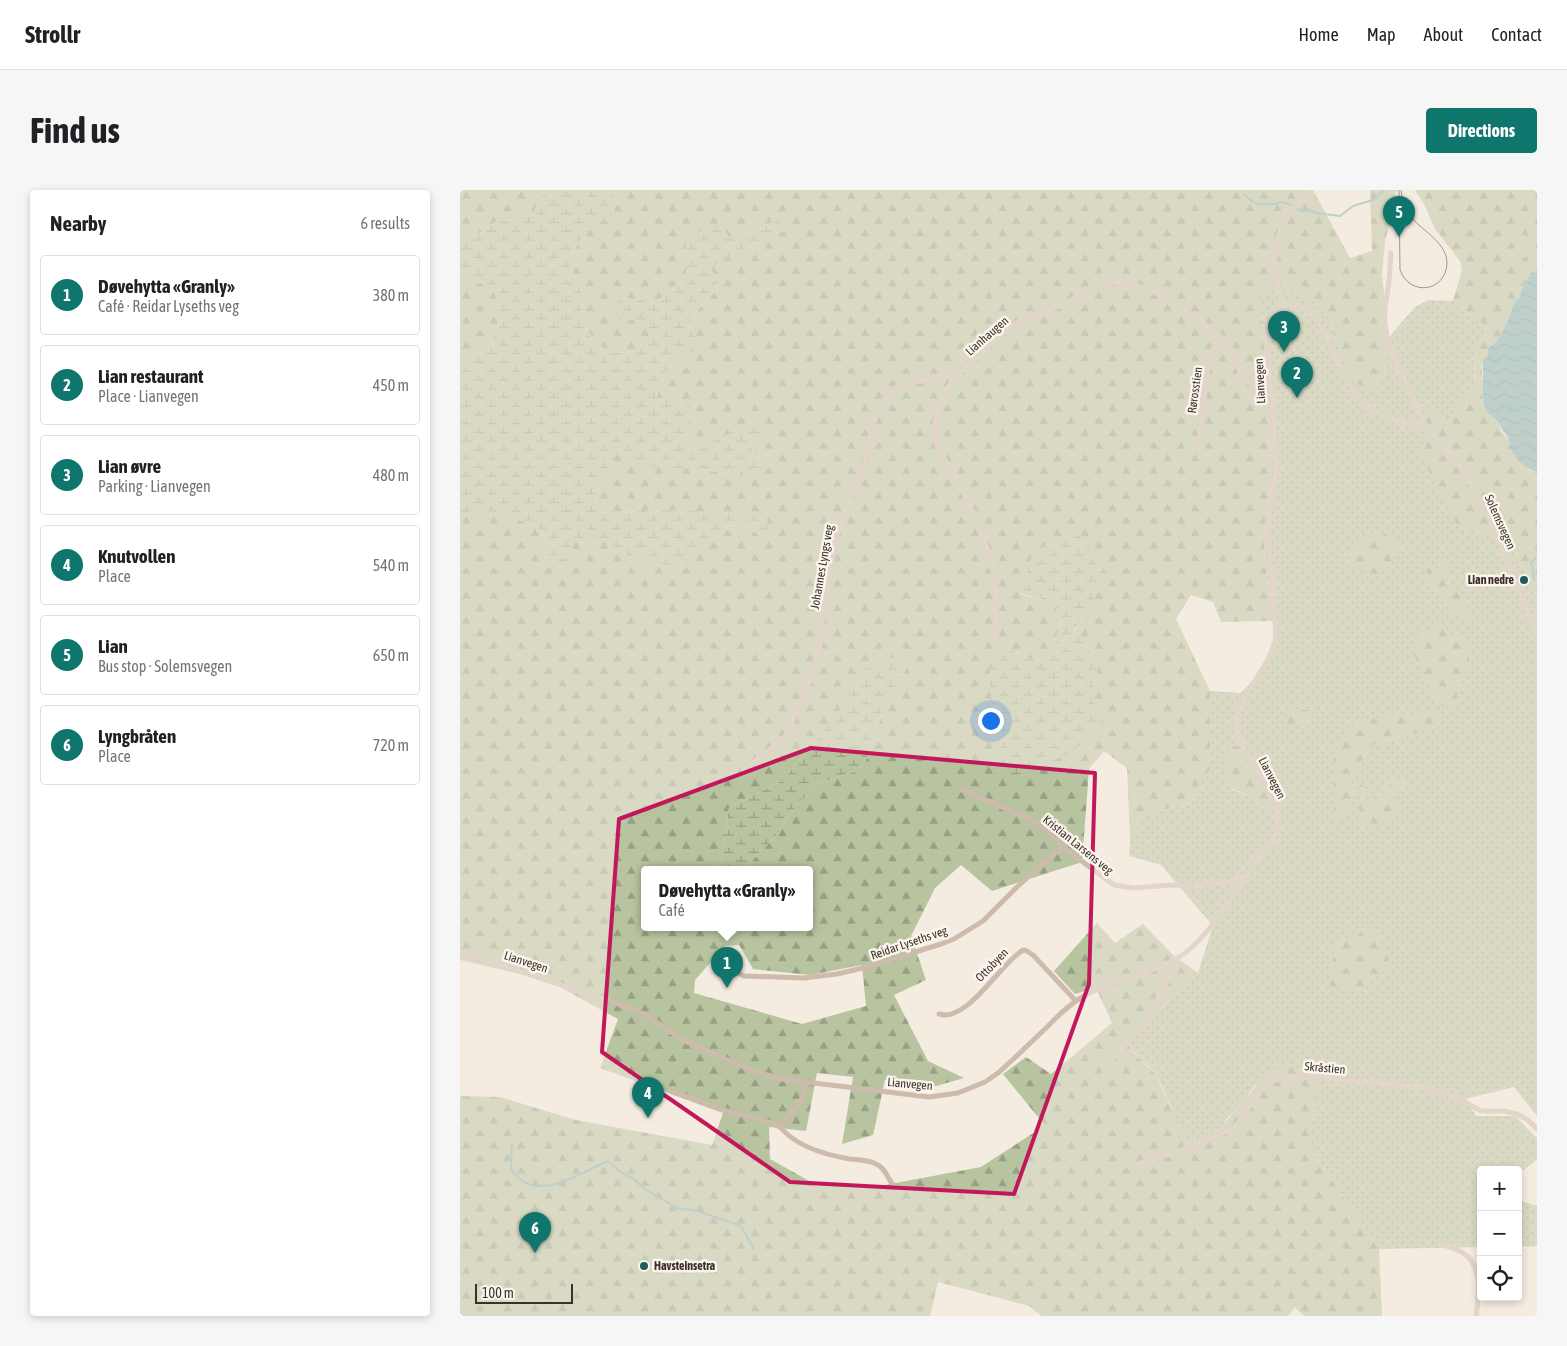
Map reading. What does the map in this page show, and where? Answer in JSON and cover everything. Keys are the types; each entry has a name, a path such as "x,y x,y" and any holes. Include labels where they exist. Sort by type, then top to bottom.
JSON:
{"street":[{"path":"1283,306 1275,252 1284,222 1300,198 1310,190"},
{"name":"Solemsvegen","path":"1391,253 1384,310 1385,337 1426,427 1451,452 1479,498 1494,528 1537,636"},
{"name":"Lianhaugen","path":"995,644 995,585 989,558 977,521 968,501 935,440 938,409 945,392 958,374 1016,323 1057,307 1095,288 1114,282 1138,286 1158,294 1178,306 1228,344 1244,379 1253,384 1270,384"},
{"name":"Solemsvegen","path":"1283,306 1293,304 1302,306 1316,318 1352,388 1366,405 1386,416 1426,427"},
{"name":"Lianvegen","path":"460,952 626,1006 652,1019 683,1040 753,1071 781,1079 916,1096 939,1097 958,1093 985,1082 998,1073 1076,1001 1100,987 1151,970 1188,950 1206,931 1270,843 1277,824 1274,800 1262,776 1244,748 1237,721 1241,705 1264,668 1272,651 1276,635 1268,537 1270,507 1276,470 1268,328 1272,315 1283,306"},
{"name":"Rørosstien","path":"1198,449 1208,365 1218,335"},
{"name":"Johannes Lyngs veg","path":"743,770 785,737 808,687 820,648 835,543 841,519 856,486 868,452 872,426 879,411 889,395 899,385 958,374"},
{"name":"Kristian Larsens veg","path":"963,790 1038,823 1100,877 1118,887 1194,886 1226,882 1245,877"},
{"name":"Reidar Lyseths veg","path":"733,965 736,972 744,976 813,977 854,971 941,944 954,939 983,921 1017,887 1064,845"},
{"name":"Ottobyen","path":"939,1014 950,1015 964,1007 1022,950 1027,950 1033,955 1076,1001"},
{"path":"1111,1060 1149,1021 1160,992 1176,968 1176,958"},
{"name":"Skråstien","path":"1131,1168 1137,1164 1196,1146 1231,1129 1240,1121 1262,1087 1281,1077 1304,1076 1418,1087 1454,1096 1481,1112 1504,1111 1517,1114 1528,1120 1537,1130"},
{"path":"780,1127 804,1096 807,1082"},
{"path":"672,1092 701,1100 720,1109 766,1120 780,1127 790,1138 818,1150 838,1157 876,1164 887,1174 892,1185 898,1190"},
{"path":"1440,1244 1463,1253 1472,1262 1476,1270 1478,1285 1476,1316"}],"highlighted area":[{"path":"811,748 1095,773 1089,984 1014,1194 790,1182 602,1052 619,819"}],"green space":[{"path":"460,190 545,190 533,214 494,223 474,237 460,243"},
{"path":"545,190 612,190 617,203 612,216 590,228 568,258 582,292 582,321 591,336 600,345 613,352 628,352 647,347 651,333 648,324 639,320 621,320 613,313 615,303 622,298 658,301 685,278 688,263 685,248 688,235 718,227 725,230 729,238 737,238 776,221 785,224 785,230 734,253 711,269 717,282 716,291 688,320 690,330 699,340 694,352 679,356 655,385 658,398 676,401 696,408 684,441 702,447 752,422 760,428 760,439 752,448 753,455 773,463 765,472 746,477 699,469 632,466 621,446 594,497 614,512 673,510 765,516 770,527 767,541 743,524 723,527 682,570 638,561 604,541 575,542 569,560 554,558 544,553 545,541 540,529 504,513 474,510 460,516 460,359 487,350 502,316 496,297 488,286 460,278 460,243 474,237 494,223 532,214"},
{"path":"612,190 1313,190 1350,258 1372,251 1370,190 1399,190 1395,193 1394,207 1385,241 1382,275 1389,337 1384,365 1385,377 1378,387 1365,390 1356,382 1340,351 1330,319 1311,299 1269,285 1261,296 1271,467 1264,538 1265,563 1273,621 1221,622 1213,602 1191,595 1176,619 1210,691 1210,769 1191,803 1146,814 1130,838 1127,768 1104,751 1089,769 1082,862 992,891 961,865 935,888 911,936 926,980 894,995 928,1061 964,1078 936,1086 885,1080 873,1135 842,1144 853,1077 817,1073 806,1131 769,1127 770,1159 811,1182 869,1188 981,1167 1038,1130 1043,1123 1003,1074 1026,1057 1051,1074 1112,1023 1096,988 1075,994 1054,971 1097,923 1115,943 1143,924 1173,955 1198,973 1129,1039 1133,1052 1156,1075 1187,1142 1194,1142 1222,1129 1231,1115 1271,1071 1287,1067 1319,1072 1309,1147 1379,1249 1382,1316 1304,1316 1295,1307 1288,1316 1042,1316 1029,1306 938,1282 930,1316 460,1316 460,1096 500,1097 576,1120 712,1145 723,1113 600,1068 618,1019 547,980 460,960 460,516 474,510 504,513 540,529 545,541 544,553 575,542 604,541 638,561 682,570 723,527 743,524 767,540 770,527 673,510 614,512 594,497 621,445 699,469 746,477 773,463 753,455 752,448 760,439 760,429 752,422 702,448 684,441 696,408 676,401 658,398 655,385 679,356 699,340 690,330 688,320 716,291 717,282 711,269 734,253 785,230 776,221 737,238 729,238 685,248 688,263 685,278 658,301 622,298 621,320 639,320 648,324 651,333 647,347 639,350 613,352 603,348 593,338 582,321 582,292 568,258 590,228 612,216 617,203","holes":["1108,571 1074,632 1099,663 1092,692 1101,723 994,767 1001,747 1007,648 1036,662 1050,656 1061,622 1054,603 1020,594","907,667 883,710 866,760 856,771 818,784 795,807 775,837 747,866 813,866 813,931 641,931 641,866 718,866 721,863 729,808 783,780 844,705 863,670","739,945 753,969 810,975 862,965 866,1006 802,1024 694,993 695,980 725,946"]},
{"path":"1415,190 1537,190 1537,273 1531,272 1521,291 1520,297 1515,301 1507,323 1497,341 1488,348 1488,356 1481,366 1483,375 1482,397 1486,409 1499,422 1501,431 1509,440 1510,447 1530,471 1537,472 1537,599 1533,583 1506,539 1459,528 1421,456 1426,409 1437,409 1448,421 1453,417 1461,394 1475,388 1474,355 1487,327 1453,301 1462,270 1460,261 1435,229 1424,204"},
{"path":"1521,234 1534,240 1525,258 1513,252"},
{"path":"460,278 488,286 496,297 502,316 487,350 460,359"},
{"path":"1269,285 1311,299 1330,319 1340,351 1356,382 1385,377 1384,365 1389,337 1415,307 1428,300 1453,301 1487,327 1474,355 1475,388 1461,394 1453,417 1448,422 1437,409 1459,528 1506,539 1533,583 1537,599 1537,1116 1514,1087 1465,1099 1476,1116 1515,1116 1537,1138 1537,1159 1522,1171 1522,1166 1477,1166 1477,1247 1379,1249 1309,1147 1318,1072 1301,1070 1255,1085 1244,1101 1227,1118 1222,1129 1194,1142 1187,1142 1161,1083 1152,1070 1133,1050 1129,1039 1198,973 1213,926 1161,865 1129,856 1130,838 1145,814 1191,803 1209,769 1210,691 1241,693 1259,674 1273,642 1273,621 1265,563 1264,538 1271,467 1261,296","holes":["1428,567 1435,571 1438,569 1449,582 1445,586 1448,592 1450,592 1452,614 1440,592 1430,586 1426,579","1469,643 1469,668 1461,680 1456,703 1446,708","1438,727 1373,745 1351,780 1353,787 1352,802 1345,810 1334,816 1334,753","1394,779 1394,802 1361,825 1364,801 1366,802 1383,793","1231,789 1264,789 1260,809 1253,798","1355,939 1329,974 1338,942"]},
{"path":"1075,531 1101,557 1108,571 1074,631 1099,663 1092,692 1101,723 1073,752 1016,776 997,779 994,767 1001,747 992,710 989,662 1007,648 1036,662 1050,656 1061,622 1054,603 1020,593 1034,551"},
{"path":"1365,533 1382,533 1395,539 1399,552 1385,570 1376,577 1355,567 1347,554"},
{"path":"1438,562 1444,563 1447,566 1452,576 1445,586 1448,592 1452,589 1458,589 1463,595 1469,617 1466,620 1452,614 1440,592 1430,586 1426,579 1428,576 1426,568 1438,569"},
{"path":"1439,626 1469,643 1469,668 1461,680 1456,703 1446,708 1436,703 1412,650 1420,633"},
{"path":"894,657 907,667 883,710 866,760 856,771 818,784 795,807 775,837 747,866 718,866 721,863 729,808 783,780 844,705 863,670"},
{"path":"1310,706 1314,707 1314,712 1308,716 1308,726 1301,724 1293,728 1285,725 1288,715 1293,709 1306,710"},
{"path":"1433,711 1442,721 1438,727 1373,745 1351,780 1355,792 1353,800 1345,811 1344,820 1338,822 1334,816 1334,752 1353,728 1371,719"},
{"path":"1228,744 1240,747 1264,789 1272,810 1260,809 1253,798 1231,788 1227,778"},
{"path":"1394,779 1405,781 1405,788 1394,792 1394,802 1399,806 1399,814 1374,827 1361,825 1359,818 1360,785 1365,785 1364,801 1366,802 1383,793"},
{"path":"1366,926 1377,932 1391,966 1359,991 1330,986 1329,974 1338,941 1355,939"},
{"path":"1522,1201 1537,1206 1537,1246 1522,1247"}],"water":[{"path":"1531,272 1537,273 1537,472 1525,466 1515,456 1510,448 1508,437 1499,422 1485,408 1483,398 1483,364 1484,359 1488,356 1488,348 1497,341 1507,323 1515,301 1520,297 1521,291"}],"waterway":[{"path":"1297,209 1303,212 1308,209 1316,213 1340,216 1353,206 1373,200 1384,190"},
{"path":"1244,195 1256,204 1282,202 1292,205"},
{"path":"1534,580 1531,562 1537,558"},
{"path":"512,1145 511,1169 522,1181 532,1185 554,1184 566,1181 608,1161 622,1173 634,1179 643,1188 677,1208 698,1211 741,1226 754,1249"}],"tram line":[{"path":"1399,190 1400,270 1405,279 1411,284 1419,287 1434,285 1441,280 1445,273 1446,255 1437,242 1407,212 1401,190"}],"place":[{"name":"Lian","path":"1399,237"},
{"name":"Lian øvre","path":"1284,352"},
{"name":"Lian restaurant","path":"1297,398"},
{"name":"Lian nedre","path":"1524,580"},
{"name":"Døvehytta «Granly»","path":"727,988"},
{"name":"Knutvollen","path":"648,1118"},
{"name":"Lyngbråten","path":"535,1253"},
{"name":"Havsteinsetra","path":"644,1266"}]}
